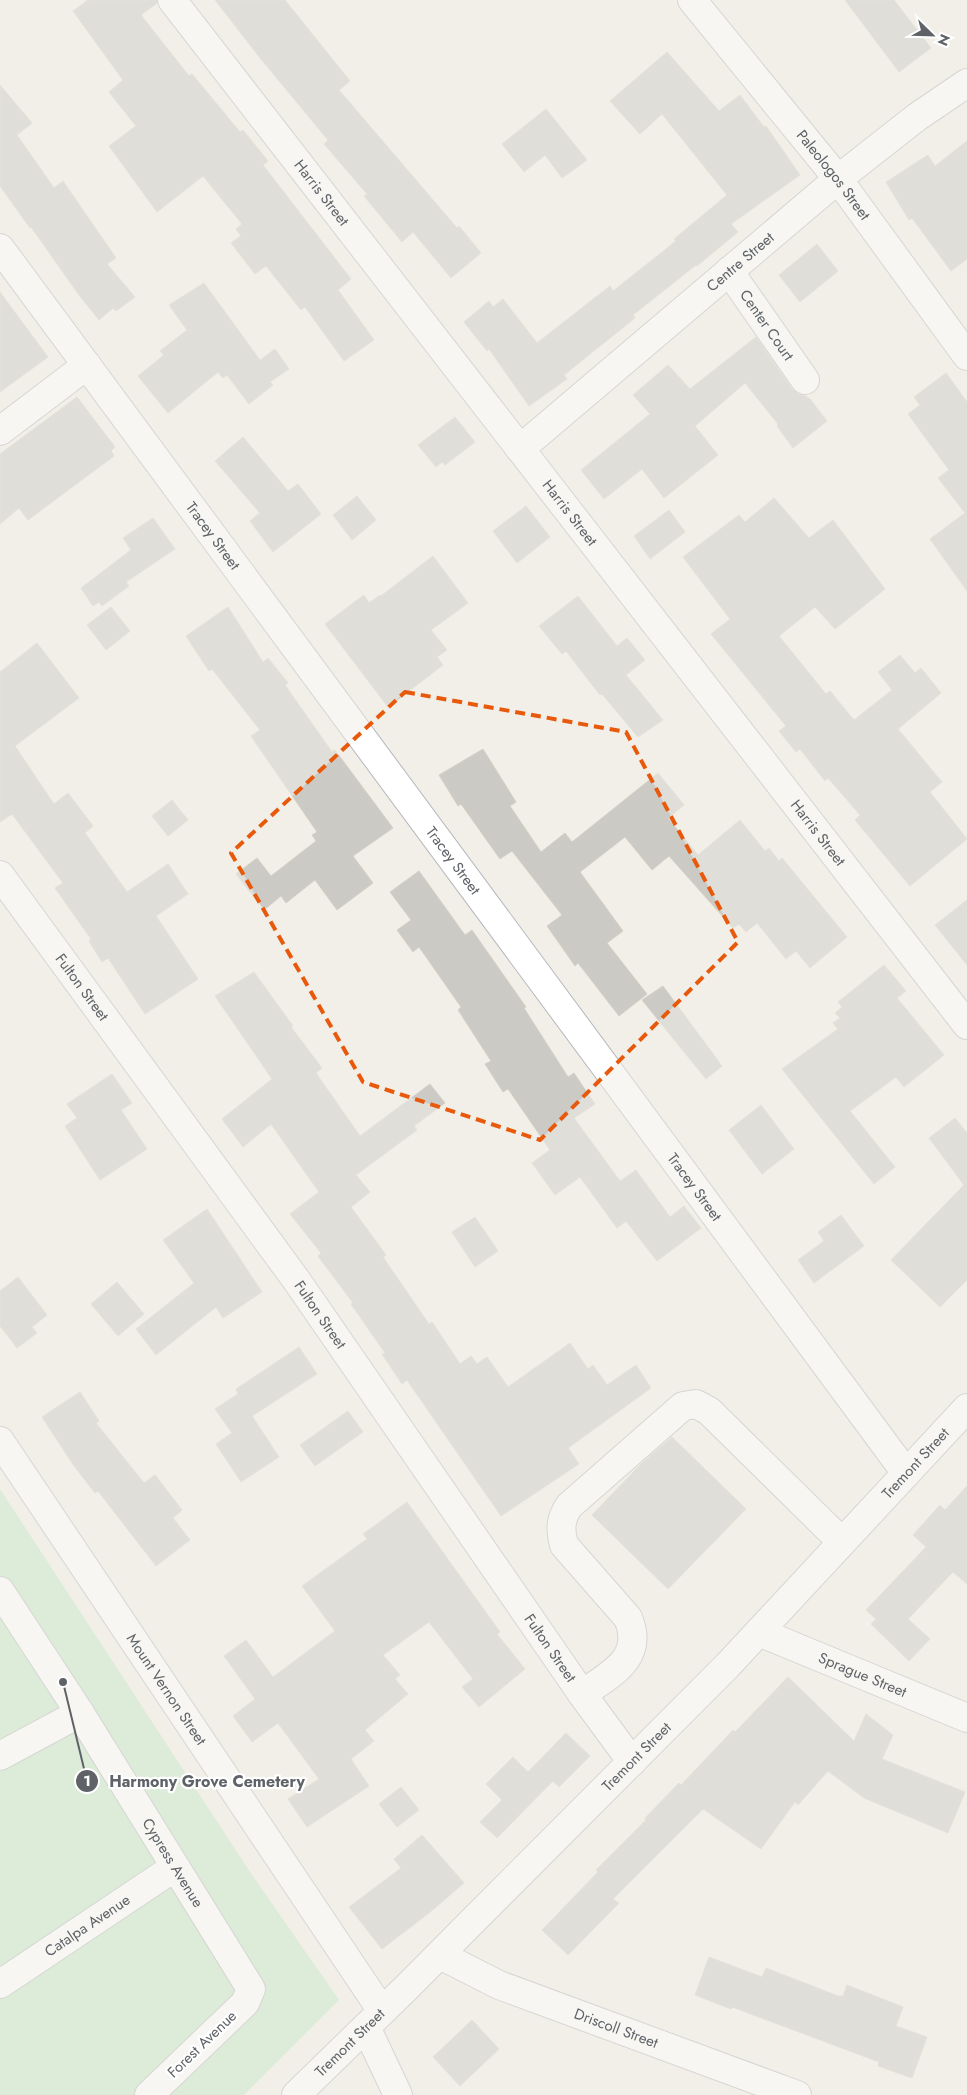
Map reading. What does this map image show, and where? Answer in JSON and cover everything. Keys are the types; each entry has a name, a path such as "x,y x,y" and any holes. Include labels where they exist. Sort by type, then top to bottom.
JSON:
{"street":[{"name":"Harris Street","path":"172,0 967,1025"},
{"name":"Paleologos Street","path":"692,0 838,179 967,356"},
{"name":"Centre Street","path":"520,449 838,179 917,117 967,83"},
{"name":"Tracey Street","path":"0,248 906,1473"},
{"name":"Center Court","path":"729,271 805,380"},
{"path":"0,431 87,366"},
{"name":"Fulton Street","path":"0,875 297,1281 582,1694 632,1762"},
{"path":"582,1694 622,1665 632,1648 634,1632 628,1618 564,1545 560,1530 562,1517 569,1506 683,1406 696,1404 708,1411 842,1542"},
{"name":"Tremont Street","path":"296,2095 440,1955 759,1632 967,1408"},
{"name":"Mount Vernon Street","path":"0,1441 374,2019 398,2095"},
{"name":"Cypress Avenue","path":"0,1591 80,1713 251,1989"},
{"name":"Sprague Street","path":"759,1632 967,1718"},
{"path":"0,1756 80,1713"},
{"name":"Catalpa Avenue","path":"0,1984 175,1868"},
{"name":"Driscoll Street","path":"440,1955 499,1985 797,2095"},
{"name":"Forest Avenue","path":"149,2095 245,2003 251,1989"}],"highlighted area":[{"path":"405,692 626,732 738,942 540,1140 363,1082 231,853"}],"green space":[{"path":"0,1489 252,1875 339,2000 244,2095 0,2095"}],"building":[{"path":"88,0 157,0 157,3 141,15 189,76 192,74 240,132 243,130 268,161 263,165 351,279 338,290 374,340 344,361 305,307 301,310 266,266 255,274 231,243 241,236 236,229 242,224 203,176 157,212 109,146 136,126 109,92 123,80 73,11"},
{"path":"215,0 285,0 350,81 339,90 457,228 459,226 481,253 451,278 413,232 402,242 364,196 367,194 324,144 328,140"},
{"path":"845,0 894,0 931,48 899,72"},
{"path":"667,52 719,111 740,95 764,127 766,126 800,175 731,224 738,232 633,315 635,318 564,375 567,379 529,406 489,349 487,351 464,322 489,301 493,307 503,299 537,343 610,286 613,291 676,241 674,239 727,195 662,114 640,134 610,101"},
{"path":"0,85 32,123 17,135 54,188 63,181 116,258 107,264 135,297 116,311 113,308 99,320 0,186"},
{"path":"546,109 587,160 562,178 545,155 524,172 502,144"},
{"path":"967,141 967,259 951,271 912,218 909,220 886,182 928,155 935,166"},
{"path":"817,244 838,271 800,302 779,275"},
{"path":"204,283 260,360 275,349 289,369 270,382 273,385 249,404 227,375 223,378 218,372 168,413 138,376 164,355 160,351 187,330 169,305"},
{"path":"0,292 48,357 0,392"},
{"path":"756,337 792,389 810,399 827,421 793,448 777,426 778,424 745,383 695,426 718,455 664,498 642,469 604,499 581,470 650,414 633,395 668,365 690,389"},
{"path":"946,373 967,402 967,591 930,539 965,513 938,478 949,470 908,414 920,405 914,397"},
{"path":"77,397 115,447 111,451 114,456 28,520 19,508 0,524 0,454"},
{"path":"455,417 475,442 445,465 442,462 436,467 418,445"},
{"path":"243,437 288,491 298,484 321,514 273,552 250,521 260,513 215,461"},
{"path":"357,496 376,520 352,540 333,515"},
{"path":"774,498 809,538 833,520 885,589 835,629 815,607 779,636 826,694 830,691 854,720 892,690 878,672 900,655 915,673 921,668 941,693 898,729 942,782 930,792 967,839 910,886 855,820 860,815 828,778 825,781 800,749 796,752 779,731 786,726 711,634 730,619 683,557 739,515 745,522"},
{"path":"526,506 550,537 517,563 493,531"},
{"path":"669,510 685,532 650,559 634,536"},
{"path":"153,518 175,549 126,582 129,586 102,606 99,602 93,606 81,588 131,550 123,538"},
{"path":"433,556 468,603 431,630 447,650 437,657 443,665 388,707 325,624 364,595 369,603 381,596"},
{"path":"578,596 617,646 627,638 645,660 626,675 663,720 638,737 602,694 600,695 566,651 562,654 539,626"},
{"path":"111,607 130,631 106,650 87,625"},
{"path":"228,607 263,662 268,658 288,683 285,685 332,752 335,750 393,828 353,856 373,883 337,910 315,880 286,903 281,896 264,910 236,874 257,858 271,876 316,841 312,835 317,832 251,736 260,730 212,669 209,671 186,636"},
{"path":"37,643 79,698 15,746 54,804 68,793 93,826 85,833 127,892 168,864 188,894 156,916 198,979 145,1014 108,958 102,962 89,941 91,939 55,888 63,883 12,814 0,822 0,672"},
{"path":"483,749 516,802 510,806 541,852 565,833 572,842 658,773 684,805 668,818 698,855 740,820 765,851 769,848 779,861 782,858 847,937 810,968 796,951 786,959 757,923 746,932 739,924 733,928 669,856 652,870 625,837 580,872 623,931 607,943 647,994 619,1016 578,963 575,966 547,926 562,915 512,851 500,859 461,804 458,806 439,775"},
{"path":"172,800 188,820 168,836 152,816"},
{"path":"419,871 465,935 472,930 526,1007 524,1008 568,1077 574,1073 595,1104 574,1118 620,1181 636,1170 670,1217 684,1206 701,1228 657,1261 626,1221 617,1228 580,1177 555,1195 532,1163 550,1150 508,1089 503,1092 485,1064 491,1061 458,1010 461,1007 419,947 413,952 397,930 411,920 390,892"},
{"path":"967,900 967,965 935,925"},
{"path":"884,965 906,991 897,998 944,1055 904,1087 896,1077 850,1111 895,1167 874,1184 782,1069 838,1029 833,1023 840,1018 835,1013 842,1007 838,1002"},
{"path":"254,972 293,1026 291,1027 322,1068 316,1073 360,1136 430,1084 445,1103 414,1126 417,1130 356,1175 370,1192 351,1207 386,1255 383,1257 429,1324 432,1322 460,1364 471,1356 477,1364 487,1357 508,1387 570,1343 588,1369 593,1365 607,1385 636,1365 651,1388 568,1448 579,1464 501,1516 407,1380 402,1384 382,1354 385,1353 351,1304 353,1303 318,1256 321,1253 290,1214 319,1192 271,1124 243,1147 222,1119 272,1079 215,996"},
{"path":"663,986 722,1066 706,1079 642,1000"},
{"path":"112,1074 132,1103 121,1110 147,1149 100,1180 65,1126 77,1118 67,1104"},
{"path":"761,1105 794,1149 762,1174 729,1130"},
{"path":"955,1118 967,1133 967,1280 940,1307 891,1260 964,1185 929,1138"},
{"path":"207,1209 262,1292 223,1318 216,1307 156,1355 136,1329 194,1283 163,1240"},
{"path":"841,1215 864,1246 814,1283 798,1260 824,1241 818,1232"},
{"path":"475,1217 498,1251 475,1267 452,1232"},
{"path":"18,1277 47,1315 32,1327 37,1333 17,1348 0,1326 0,1291"},
{"path":"117,1282 144,1314 118,1336 91,1304"},
{"path":"299,1347 317,1374 252,1416 279,1457 241,1482 216,1444 232,1433 215,1409 238,1394 236,1389"},
{"path":"80,1392 99,1421 96,1423 144,1483 155,1475 182,1510 173,1518 190,1540 156,1566 98,1491 95,1493 74,1466 42,1417"},
{"path":"348,1411 363,1432 315,1466 300,1445"},
{"path":"672,1437 746,1509 668,1589 592,1515 642,1463"},
{"path":"967,1486 967,1584 953,1572 908,1619 930,1639 909,1661 871,1624 876,1619 866,1610 926,1547 913,1535 940,1505 945,1510"},
{"path":"407,1502 500,1632 497,1634 525,1669 479,1707 462,1687 473,1679 429,1622 383,1655 400,1675 395,1679 408,1694 365,1730 374,1741 351,1759 369,1786 307,1827 288,1799 319,1779 278,1723 252,1742 233,1716 255,1699 224,1656 246,1640 273,1677 335,1631 302,1586 367,1539 363,1534"},
{"path":"788,1677 854,1741 866,1714 893,1735 882,1759 965,1792 948,1833 864,1798 828,1771 798,1805 795,1802 761,1849 703,1809 613,1899 619,1903 568,1955 542,1930 679,1783 681,1785 733,1730 735,1732"},
{"path":"566,1733 590,1756 559,1787 553,1781 497,1838 480,1822 502,1800 486,1784 513,1757 528,1772"},
{"path":"401,1787 419,1810 397,1827 379,1804"},
{"path":"422,1835 464,1883 382,1949 349,1907 401,1868 394,1859"},
{"path":"709,1957 762,1977 766,1968 838,1996 843,1996 847,1985 903,2007 896,2026 927,2037 912,2078 878,2066 879,2062 695,1995"},
{"path":"472,2020 499,2049 460,2086 433,2057"}],"place":[{"name":"Harmony Grove Cemetery","path":"63,1682"}]}
